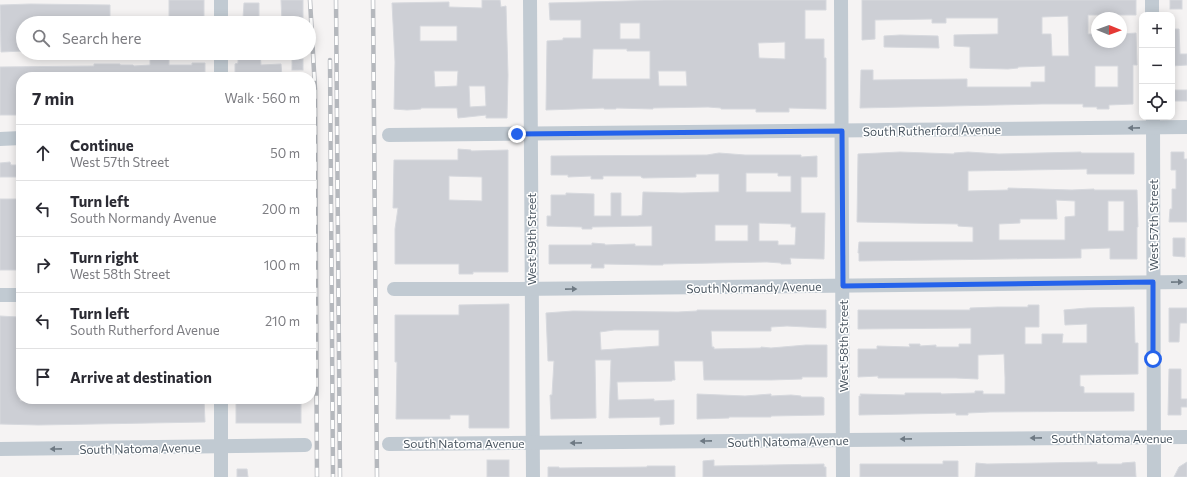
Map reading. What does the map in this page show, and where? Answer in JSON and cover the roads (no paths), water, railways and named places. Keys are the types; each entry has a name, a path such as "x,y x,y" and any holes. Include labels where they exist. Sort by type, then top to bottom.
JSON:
{"street":[{"path":"221,0 221,16"},
{"name":"West 59th Street","path":"530,0 533,477"},
{"name":"West 58th Street","path":"841,0 843,477"},
{"path":"1152,0 1152,12"},
{"path":"221,60 221,72"},
{"name":"South Rutherford Avenue","path":"389,135 842,131 1152,122 1187,128"},
{"name":"West 57th Street","path":"1152,122 1154,477"},
{"path":"0,138 16,138"},
{"name":"South Normandy Avenue","path":"394,289 532,289 1187,282"},
{"path":"0,295 16,295"},
{"path":"221,404 221,477"},
{"name":"South Natoma Avenue","path":"389,444 1187,437"},
{"name":"South Natoma Avenue","path":"0,450 305,446"}],"railway":[{"path":"310,0 311,16"},
{"path":"336,0 340,477"},
{"path":"373,0 377,477"},
{"path":"313,60 314,72"},
{"path":"330,60 333,477"},
{"path":"316,283 317,477"}]}
